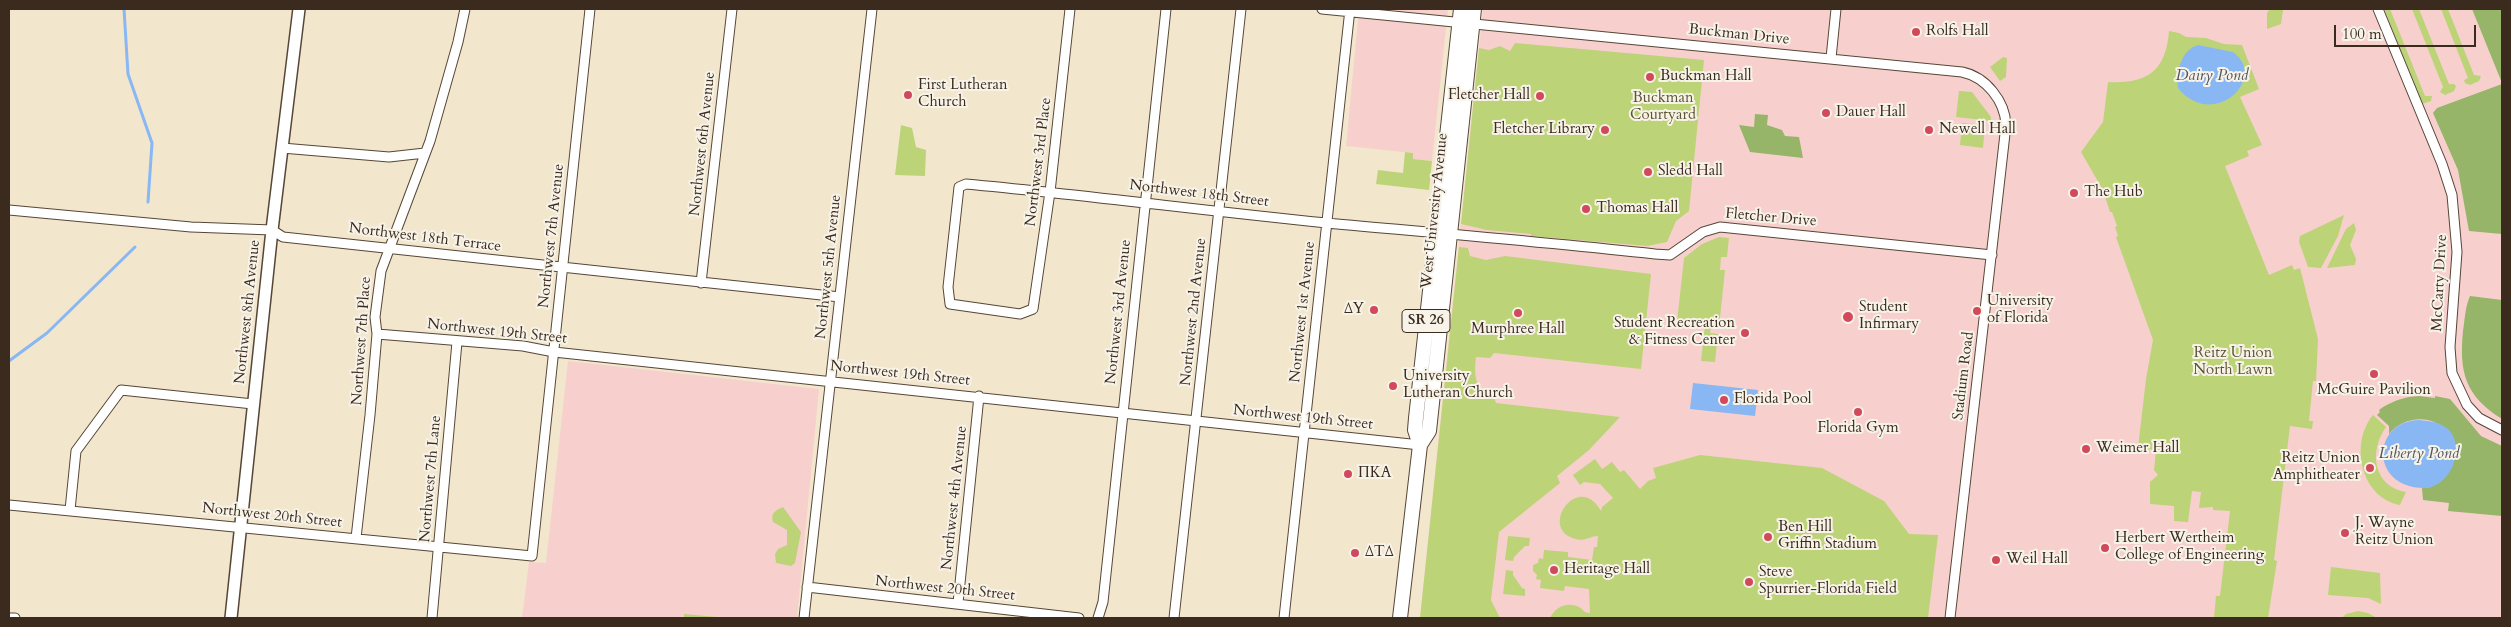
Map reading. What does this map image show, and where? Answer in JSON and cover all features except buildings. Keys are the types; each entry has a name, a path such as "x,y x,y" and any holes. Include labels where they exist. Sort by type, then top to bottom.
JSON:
{"main road":[{"name":"West University Avenue","path":"1400,618 1420,444 1415,430 1443,234 1466,16"}],"street":[{"name":"Northwest 8th Avenue","path":"231,618 272,230 299,9"},
{"name":"Northwest 7th Place","path":"356,538 377,334 375,317 382,271 388,248 425,153 458,42 465,9"},
{"name":"Northwest 7th Avenue","path":"532,556 590,9"},
{"name":"Northwest 6th Avenue","path":"701,283 732,9"},
{"name":"Northwest 5th Avenue","path":"804,618 872,9"},
{"name":"Northwest 3rd Place","path":"1025,313 1033,309 1050,192 1070,9"},
{"name":"Northwest 3rd Avenue","path":"1098,618 1102,602 1166,9"},
{"name":"Northwest 2nd Avenue","path":"1174,618 1241,9"},
{"name":"Buckman Drive","path":"1322,9 1466,16 1968,74 1986,85 2002,107"},
{"path":"1831,58 1836,9"},
{"name":"McCarty Drive","path":"2378,9 2442,164 2452,195 2457,241 2450,347 2452,374 2467,405 2484,421 2502,430"},
{"name":"Northwest 1st Avenue","path":"1284,618 1350,10"},
{"name":"Stadium Road","path":"1950,618 2006,125 2002,107"},
{"path":"282,148 389,157 425,153"},
{"name":"Northwest 18th Street","path":"1025,313 950,304 948,287 959,186 966,184 1050,192 1443,234"},
{"name":"Northwest 18th Terrace","path":"9,210 191,227 272,230 283,236 840,297"},
{"name":"Fletcher Drive","path":"1443,234 1670,255 1703,232 1720,227 1992,255"},
{"name":"Northwest 19th Street","path":"377,334 523,346 554,352 1420,444"},
{"name":"Northwest 7th Lane","path":"432,618 440,548 457,342"},
{"path":"70,510 76,451 121,390 253,404"},
{"name":"Northwest 4th Avenue","path":"958,603 979,396"},
{"name":"Northwest 20th Street","path":"9,505 532,556"},
{"name":"Northwest 20th Street","path":"807,587 1079,618"},
{"path":"9,618 15,618"}],"shaded area":[{"path":"1359,9 1448,9 1432,161 1413,159 1413,153 1346,146"},
{"name":"University of Florida","path":"1483,9 2502,9 2502,618 1420,618"},
{"path":"568,361 819,389 797,618 522,618 529,562 546,563"}],"green space":[{"path":"2270,9 2283,10 2281,24 2267,29 2267,13"},
{"path":"2384,9 2390,9 2425,96 2432,96 2431,101 2422,104"},
{"path":"2412,9 2419,9 2449,84 2456,86 2454,91 2445,95 2440,92 2443,87"},
{"path":"2441,9 2448,9 2474,75 2481,76 2479,81 2470,85 2465,83 2464,80 2468,78"},
{"path":"2472,9 2502,9 2502,83"},
{"name":"Reitz Union North Lawn","path":"2169,31 2186,37 2206,38 2224,44 2242,45 2259,89 2240,97 2262,145 2247,151 2249,156 2225,166 2269,275 2292,265 2294,270 2300,268 2318,339 2316,381 2313,381 2309,421 2313,421 2312,429 2290,426 2274,560 2277,561 2268,618 2214,618 2216,596 2220,596 2230,511 2213,510 2213,507 2199,508 2201,492 2192,491 2188,522 2174,521 2174,506 2150,504 2150,482 2158,475 2154,470 2156,450 2138,448 2146,379 2153,340 2116,237 2118,236 2115,227 2117,226 2112,212 2110,212 2103,190 2081,152 2103,122 2108,82 2133,81 2152,73 2164,57"},
{"name":"Buckman Courtyard","path":"1515,43 1704,60 1689,211 1676,221 1667,242 1647,246 1531,236 1531,234 1487,230 1461,224 1479,48 1489,50 1500,46 1510,51"},
{"path":"2003,57 2007,58 2006,77 2000,81 1990,67"},
{"path":"2502,84 2502,234 2469,231 2458,170 2433,113 2437,108"},
{"path":"1959,91 1972,92 1991,117 1991,121 1956,117"},
{"path":"1755,114 1768,115 1767,125 1782,130 1785,136 1799,137 1803,158 1750,152 1739,125 1754,127"},
{"path":"1962,123 1985,125 1983,148 1960,145"},
{"path":"901,125 912,128 916,147 926,150 925,176 895,175"},
{"path":"1405,152 1413,153 1413,159 1432,161 1429,190 1376,184 1378,170 1403,173"},
{"path":"2344,215 2338,236 2321,268 2308,267 2299,242 2300,236"},
{"path":"2354,223 2356,230 2350,245 2356,259 2355,265 2327,268 2346,229"},
{"path":"1719,237 1729,238 1727,257 1721,257 1720,270 1725,270 1719,327 1711,326 1710,333 1718,334 1715,362 1701,361 1705,325 1687,321 1686,323 1677,322 1684,258 1702,244"},
{"path":"1459,247 1468,248 1470,256 1486,260 1505,256 1651,274 1641,369 1494,353 1490,358 1476,357 1475,375 1479,385 1482,389 1493,394 1496,403 1620,417 1589,450 1557,476 1560,483 1499,532 1491,600 1500,618 1420,618"},
{"path":"2470,296 2502,300 2502,419 2472,392 2464,371 2462,359 2463,331"},
{"path":"2419,396 2435,398 2435,396 2450,399 2481,436 2502,446 2502,516 2448,511 2449,503 2423,500 2422,488 2431,487 2455,454 2453,441 2447,431 2439,424 2429,420 2418,419 2408,421 2398,426 2389,434 2389,426 2377,415 2380,412 2379,410 2393,402 2403,398"},
{"name":"Reitz Union Amphitheater","path":"2373,415 2386,427 2377,447 2377,467 2387,483 2395,489 2406,492 2400,505 2387,500 2376,492 2368,481 2363,468 2362,440 2366,427"},
{"name":"Ben Hill Griffin Stadium","path":"1700,455 1822,468 1884,501 1909,534 1938,535 1928,618 1550,618 1558,608 1566,605 1575,605 1590,613 1589,589 1565,586 1564,591 1540,588 1541,580 1536,579 1537,575 1533,571 1533,565 1538,563 1539,558 1543,559 1544,550 1568,552 1568,557 1592,560 1594,547 1597,547 1598,536 1579,540 1565,534 1560,525 1561,515 1565,506 1573,499 1582,497 1592,500 1601,511 1602,507 1613,498 1600,484 1584,482 1580,485 1573,475 1595,459 1602,469 1612,462 1620,472 1624,470 1640,489 1648,481 1656,478 1653,468"},
{"path":"783,507 801,532 795,563 791,566 776,563 775,554 778,549 787,545 787,530 773,522 772,516"},
{"path":"1508,536 1530,538 1529,546 1525,546 1514,557 1513,561 1505,560"},
{"path":"2331,567 2380,573 2381,604 2368,598 2328,595"},
{"path":"1506,570 1513,571 1513,575 1522,588 1525,589 1525,596 1503,594"},
{"path":"2358,611 2368,613 2377,618 2342,618 2346,614"},
{"path":"684,614 717,617 717,618 684,618"}],"water":[{"name":"Dairy Pond","path":"2198,45 2233,52 2243,63 2245,75 2241,87 2232,96 2220,103 2206,104 2192,100 2178,88 2178,75 2183,57"},
{"name":"Florida Pool","path":"1693,383 1758,390 1755,416 1690,409"},
{"name":"Liberty Pond","path":"2419,420 2434,422 2448,429 2456,446 2456,456 2448,474 2433,486 2424,488 2406,485 2394,478 2386,467 2383,454 2385,442 2392,431 2403,423"}],"waterway":[{"path":"124,9 128,74 152,143 148,202"},
{"path":"9,361 47,333 135,247"}],"place":[{"name":"Rolfs Hall","path":"1916,32"},
{"name":"Buckman Hall","path":"1650,77"},
{"name":"First Lutheran Church","path":"908,95"},
{"name":"Fletcher Hall","path":"1540,96"},
{"name":"Dauer Hall","path":"1826,113"},
{"name":"Fletcher Library","path":"1605,130"},
{"name":"Newell Hall","path":"1929,130"},
{"name":"Sledd Hall","path":"1648,172"},
{"name":"The Hub","path":"2074,193"},
{"name":"Thomas Hall","path":"1586,209"},
{"name":"ΔΥ","path":"1374,310"},
{"name":"University of Florida","path":"1977,311"},
{"name":"Murphree Hall","path":"1518,313"},
{"name":"Student Infirmary","path":"1848,317"},
{"name":"Student Recreation & Fitness Center","path":"1745,333"},
{"name":"McGuire Pavilion","path":"2374,374"},
{"name":"University Lutheran Church","path":"1393,386"},
{"name":"Florida Pool","path":"1724,400"},
{"name":"Florida Gym","path":"1858,412"},
{"name":"Weimer Hall","path":"2086,449"},
{"name":"Reitz Union Amphitheater","path":"2370,468"},
{"name":"ΠΚΑ","path":"1348,474"},
{"name":"J. Wayne Reitz Union","path":"2345,533"},
{"name":"Ben Hill Griffin Stadium","path":"1768,537"},
{"name":"Herbert Wertheim College of Engineering","path":"2105,548"},
{"name":"ΔΤΔ","path":"1355,553"},
{"name":"Weil Hall","path":"1996,560"},
{"name":"Heritage Hall","path":"1554,570"},
{"name":"Steve Spurrier-Florida Field","path":"1749,582"}]}
